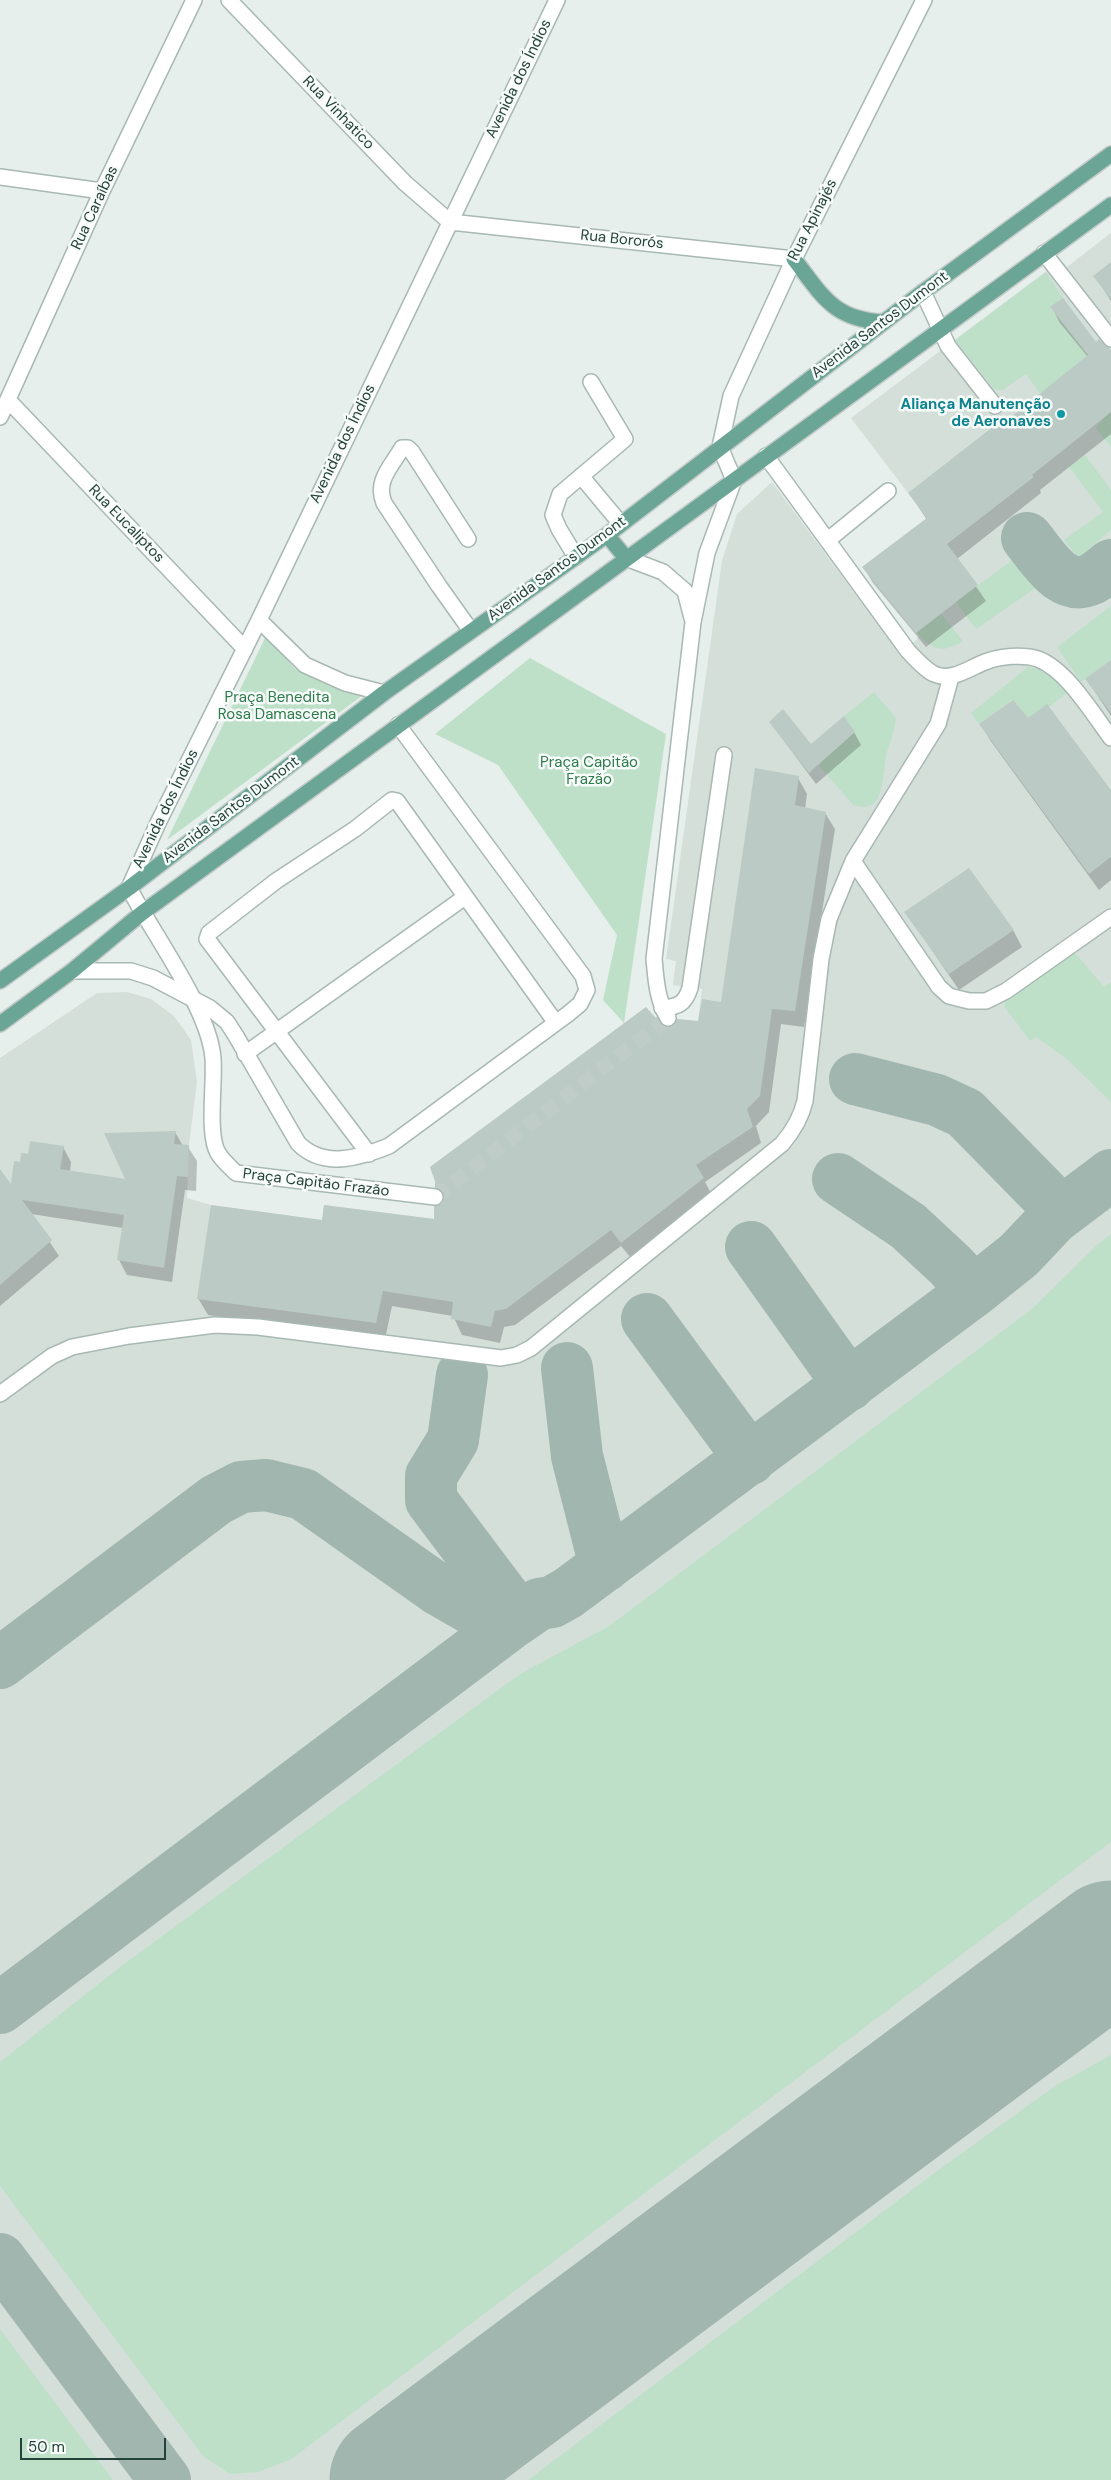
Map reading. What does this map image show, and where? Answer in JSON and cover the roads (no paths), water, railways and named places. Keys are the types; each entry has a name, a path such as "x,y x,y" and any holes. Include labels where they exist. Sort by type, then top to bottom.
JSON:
{"main road":[{"name":"Avenida Santos Dumont","path":"0,981 129,888 384,694 607,535 884,322 1111,154"},
{"name":"Avenida Santos Dumont","path":"2,1019 72,971 142,913 1111,205"},
{"path":"794,259 823,296 842,313 867,322 884,322"},
{"path":"607,535 626,558"}],"street":[{"name":"Rua Caraíbas","path":"0,417 102,191 194,0"},
{"name":"Rua Vinhatico","path":"229,0 405,184 450,222"},
{"name":"Avenida dos Índios","path":"129,888 158,823 245,649 557,0"},
{"name":"Rua Apinajés","path":"720,447 731,396 794,259 924,0"},
{"path":"0,177 102,191"},
{"name":"Rua Bororós","path":"450,222 794,259"},
{"path":"1044,254 1111,339"},
{"path":"924,292 938,330 948,346 995,406"},
{"path":"576,557 558,529 553,515 560,494 626,439 591,382"},
{"name":"Rua Eucaliptos","path":"8,400 245,649"},
{"path":"720,447 734,480 707,553 692,622 654,959 665,1013 686,999 690,988 724,755"},
{"path":"468,539 412,452 408,448 402,448 382,481 380,492 384,503 471,631"},
{"path":"766,456 908,651 935,674 951,677 987,661 1010,657 1039,660 1067,681 1111,738"},
{"path":"581,476 621,524"},
{"path":"828,540 888,491"},
{"path":"626,558 663,572 685,591 692,622"},
{"path":"259,620 305,665 345,683 384,694"},
{"path":"0,1394 52,1356 72,1347 215,1325 258,1327 501,1358 517,1355 531,1348 782,1144 793,1131 802,1116 805,1100 821,959 829,919 853,861 938,724 951,677"},
{"path":"72,971 131,971 153,978 210,1008 227,1022 290,1131 307,1152 317,1157 335,1159 369,1154 395,1141 556,1023 580,1004 587,990 583,976 398,725"},
{"path":"369,1154 207,939 209,933 276,881 355,829 394,799 556,1023"},
{"path":"853,861 939,987 949,996 969,1001 986,1002 1006,991 1111,917"},
{"name":"Praça Capitão Frazão","path":"129,888 191,997 208,1035 213,1058 213,1138 218,1153 236,1173 435,1197"},
{"path":"246,1054 465,897"}],"tunnel":[{"path":"435,1197 668,1018"}],"place":[{"name":"Aliança Manutenção de Aeronaves","path":"1061,414"}],"park label":[{"name":"Praça Benedita Rosa Damascena","path":"277,706"}]}
